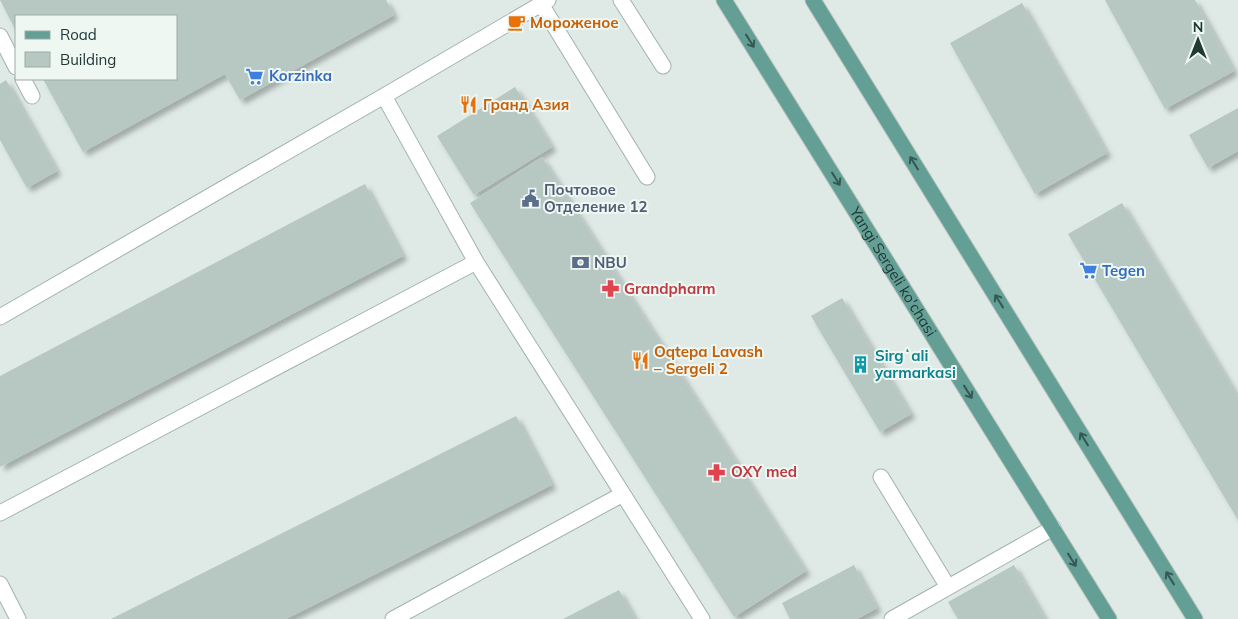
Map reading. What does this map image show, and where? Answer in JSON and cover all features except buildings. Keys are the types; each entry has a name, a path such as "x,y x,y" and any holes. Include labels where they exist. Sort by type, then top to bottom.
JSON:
{"main road":[{"name":"Yangi Sergeli ko'chasi","path":"724,0 1109,619"},
{"path":"813,0 1195,619"}],"lane":[{"path":"621,0 663,66"},
{"path":"0,317 544,2 647,177"},
{"path":"0,36 15,65"},
{"path":"24,80 32,96"},
{"path":"384,96 476,262 702,619"},
{"path":"0,513 476,262"},
{"path":"881,478 948,587"},
{"path":"393,619 623,494"},
{"path":"892,619 1053,528"},
{"path":"0,584 18,619"}],"place":[{"name":"Мороженое","path":"516,23"},
{"name":"Korzinka","path":"255,76"},
{"name":"Гранд Азия","path":"469,105"},
{"name":"Почтовое Отделение 12","path":"530,199"},
{"name":"NBU","path":"580,263"},
{"name":"Tegen","path":"1088,271"},
{"name":"Grandpharm","path":"610,289"},
{"name":"Oqtepa Lavash – Sergeli 2","path":"640,361"},
{"name":"Sirgʻali yarmarkasi","path":"861,365"},
{"name":"OXY med","path":"717,472"}]}
